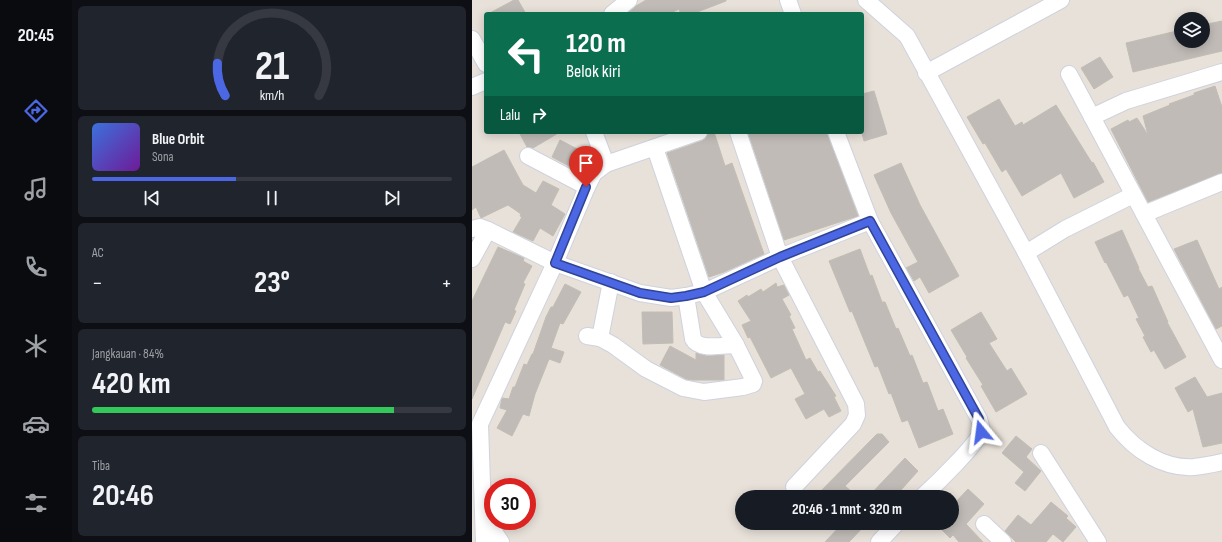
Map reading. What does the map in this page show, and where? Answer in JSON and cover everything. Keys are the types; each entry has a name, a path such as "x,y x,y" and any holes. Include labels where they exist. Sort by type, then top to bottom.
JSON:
{"street":[{"path":"614,12 629,0"},
{"path":"788,0 792,12"},
{"path":"866,0 907,36 1026,253 1117,427 1126,438 1148,455 1161,461 1178,466 1194,467 1222,462"},
{"path":"926,73 1061,0"},
{"path":"472,39 484,60"},
{"path":"1092,117 1126,101 1222,72"},
{"path":"1069,74 1220,351"},
{"path":"472,87 484,82"},
{"path":"595,134 606,164"},
{"path":"484,517 476,424 555,263 586,187 594,172 606,164 694,134"},
{"path":"739,134 780,257 856,404 857,415 853,424 794,487"},
{"path":"837,134 870,221 981,425 981,432 973,445 929,490"},
{"path":"611,282 594,337 613,345 646,369 683,388 704,392 743,387 754,383 736,345 704,292 655,148"},
{"path":"528,156 586,187"},
{"path":"1144,214 1222,182"},
{"path":"1026,253 1065,229 1134,195"},
{"path":"472,259 480,229 555,263 650,295 671,298 704,292 780,257 870,221"},
{"path":"686,296 692,335 695,343 702,347 736,345"},
{"path":"1041,453 1098,542"},
{"path":"984,524 1003,542"},
{"path":"484,530 484,542"},
{"path":"493,530 501,542"},
{"path":"879,542 890,530"}],"building":[{"path":"514,0 518,0 525,12 492,12"},
{"path":"646,0 726,0 697,12 680,12 679,9 673,12 629,12"},
{"path":"1222,21 1222,51 1133,72 1126,43 1174,32 1174,48 1210,48 1210,24"},
{"path":"1100,57 1113,77 1094,89 1081,68"},
{"path":"1215,86 1222,107 1222,173 1148,202 1111,129 1128,120 1129,122 1137,118 1148,135 1143,116 1194,95 1194,93"},
{"path":"874,91 887,134 864,141 862,134 864,134 864,94"},
{"path":"999,99 1015,126 1022,122 1023,125 1056,105 1092,163 1093,162 1104,182 1074,198 1061,173 1022,196 1006,169 1002,172 985,143 983,144 967,117"},
{"path":"520,134 557,134 533,148 527,147"},
{"path":"707,134 715,134 725,166 732,163 764,254 709,277 667,153 702,141 706,138"},
{"path":"749,134 828,134 858,216 784,240"},
{"path":"560,140 581,151 573,168 552,157"},
{"path":"504,150 523,185 536,193 543,181 559,189 551,205 565,214 553,236 540,228 533,241 513,232 522,217 520,216 521,214 508,205 481,218 476,207 472,210 472,167"},
{"path":"901,163 920,205 959,276 929,293 920,277 914,281 906,268 918,262 891,213 874,175"},
{"path":"1122,230 1138,268 1148,287 1152,286 1167,322 1186,357 1165,369 1154,350 1151,352 1143,337 1145,336 1136,319 1139,318 1128,295 1124,297 1095,242"},
{"path":"1197,240 1219,289 1222,287 1222,326 1216,329 1174,249"},
{"path":"498,247 524,258 523,261 532,266 523,283 525,284 514,310 516,311 510,324 505,322 472,399 472,301"},
{"path":"860,249 882,302 885,302 896,329 898,328 910,356 912,355 923,383 927,382 938,411 943,409 953,434 919,448 908,420 902,422 891,393 889,394 878,366 875,367 829,261"},
{"path":"776,283 777,287 784,285 789,295 782,299 791,315 789,316 795,328 792,329 806,360 810,358 818,372 820,371 836,396 834,397 841,411 829,417 824,409 806,419 795,399 805,394 791,368 771,378 750,337 748,338 742,325 751,321 738,301 761,289 763,292"},
{"path":"565,284 581,292 563,324 560,323 551,348 564,352 560,363 549,359 535,394 529,416 523,414 512,436 497,428 507,410 500,408 502,398 509,399 524,364 527,365 533,354 546,317"},
{"path":"642,312 672,312 673,343 643,344"},
{"path":"981,312 997,339 989,343 1007,371 1011,368 1027,394 996,412 981,386 983,385 951,330"},
{"path":"670,346 696,360 696,353 706,356 724,355 724,380 686,379 660,365"},
{"path":"1195,377 1207,397 1222,393 1222,443 1203,447 1193,409 1188,412 1175,388"},
{"path":"877,434 882,434 889,442 845,486 850,490 822,490"},
{"path":"1016,436 1032,449 1026,457 1041,471 1025,491 1015,483 1024,472 1002,453"},
{"path":"905,458 918,471 901,490 875,490"},
{"path":"968,489 984,504 966,524 983,542 959,542 953,535 950,538 942,530 959,530 959,499"},
{"path":"1051,502 1068,516 1066,518 1076,527 1063,542 1053,534 1046,542 1016,542 1005,531 1018,515 1031,525"},
{"path":"836,530 860,530 849,542 825,542"}],"route":[{"path":"586,187 555,263 640,293 660,297 671,298 704,292 780,257 870,221 979,419 981,432"}]}
